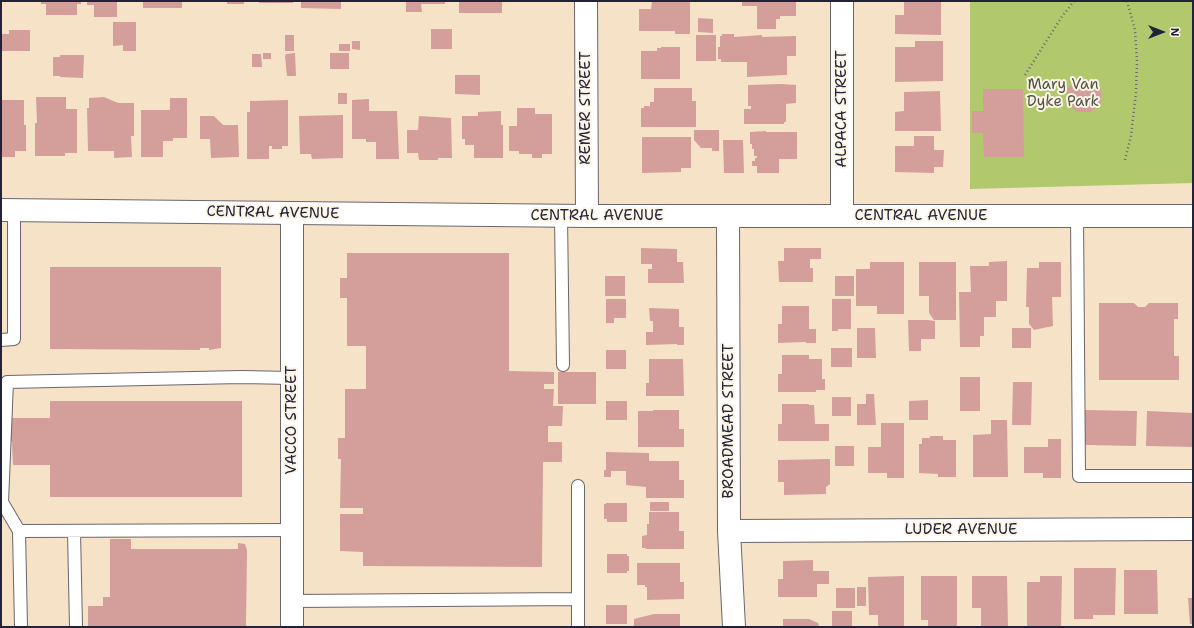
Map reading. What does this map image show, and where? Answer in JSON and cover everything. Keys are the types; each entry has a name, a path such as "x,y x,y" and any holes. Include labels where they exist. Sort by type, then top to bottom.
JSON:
{"street":[{"name":"REMER STREET","path":"586,1 587,216"},
{"name":"ALPACA STREET","path":"842,1 842,216"},
{"name":"CENTRAL AVENUE","path":"7,210 561,216 1193,216"},
{"name":"VACCO STREET","path":"292,214 292,627"},
{"name":"BROADMEAD STREET","path":"728,216 729,531 734,627"},
{"name":"LUDER AVENUE","path":"729,531 1193,529"}],"lane":[{"path":"1,340 14,339 7,210"},
{"path":"1077,215 1079,476 1193,476"},
{"path":"561,216 563,365"},
{"path":"21,627 19,531 2,502 7,382 233,377 292,378"},
{"path":"578,486 578,627"},
{"path":"19,531 292,530"},
{"path":"74,531 76,627"},
{"path":"292,602 578,599"}],"path":[{"path":"1025,75 1061,18 1074,1"},
{"path":"1126,160 1131,136 1136,92 1137,61 1134,30 1127,1"}],"green space":[{"name":"Mary Van Dyke Park","path":"970,1 1193,1 1193,183 970,189"}],"building":[{"path":"41,1 81,1 81,4 77,4 77,15 46,15 46,4 41,4"},
{"path":"87,1 117,1 117,17 94,17 94,5 87,5"},
{"path":"143,1 182,1 182,8 143,8"},
{"path":"227,1 244,1 244,4 227,4"},
{"path":"259,1 293,1 293,3 259,3"},
{"path":"301,1 341,1 341,9 301,8"},
{"path":"406,1 445,1 445,4 421,4 422,12 406,12"},
{"path":"457,1 502,1 502,13 459,13 459,2"},
{"path":"652,1 690,1 690,34 675,34 675,31 639,31 639,9 651,9"},
{"path":"742,1 796,1 796,16 780,16 780,19 776,19 776,29 757,29 757,6 742,6"},
{"path":"904,1 941,1 941,35 895,34 895,15 904,15"},
{"path":"698,18 713,19 713,33 698,32"},
{"path":"113,22 136,22 136,51 123,51 123,45 113,46"},
{"path":"431,29 452,29 452,49 431,49"},
{"path":"9,30 30,30 30,51 1,51 1,34 9,34"},
{"path":"722,34 734,34 734,37 762,35 762,37 796,36 796,56 787,56 787,75 747,77 747,62 721,62 721,59 718,59 718,47 720,47 720,36 722,36"},
{"path":"285,35 294,35 294,51 285,51"},
{"path":"696,35 716,35 716,61 696,61"},
{"path":"352,41 360,41 360,50 352,49"},
{"path":"915,41 943,41 943,81 895,82 895,47 915,47"},
{"path":"339,44 350,44 350,51 339,51"},
{"path":"680,47 680,79 641,79 641,51 657,51 657,48"},
{"path":"263,53 271,53 271,59 263,59"},
{"path":"295,53 296,76 287,76 285,56 286,54"},
{"path":"330,53 349,53 349,69 330,69"},
{"path":"252,54 261,54 262,67 252,67"},
{"path":"60,55 84,55 83,78 53,76 53,57 60,57"},
{"path":"455,75 480,75 480,95 455,94"},
{"path":"1077,80 1091,80 1101,89 1101,103 1091,112 1077,112 1067,103 1067,89"},
{"path":"748,85 796,85 796,103 786,104 786,122 784,122 784,124 744,124 744,109 751,109 751,106 748,106"},
{"path":"654,88 692,88 692,101 696,101 696,127 641,127 641,108 644,108 644,106 650,107 650,102 654,102"},
{"path":"983,89 1023,89 1024,157 984,157 983,133 972,133 972,111 983,111"},
{"path":"940,91 941,131 895,131 895,112 904,111 904,92"},
{"path":"338,93 347,93 347,104 338,104"},
{"path":"36,97 66,97 66,109 77,109 77,153 65,153 65,156 35,156 35,123 37,123"},
{"path":"104,97 118,103 134,103 134,136 131,136 132,157 114,158 114,151 88,151 87,108 89,108 89,98"},
{"path":"170,98 187,98 187,138 173,138 173,141 163,141 163,157 141,157 141,110 170,110"},
{"path":"369,99 369,111 397,111 399,159 376,159 376,142 366,142 366,139 352,139 352,100"},
{"path":"1,100 24,100 26,151 15,151 15,157 1,157"},
{"path":"288,100 288,146 282,146 282,149 272,149 272,146 269,146 269,159 247,159 247,112 250,112 250,101"},
{"path":"517,108 535,108 535,114 552,114 552,154 542,154 542,158 532,158 532,154 519,154 519,151 509,151 509,126 517,126"},
{"path":"501,111 501,125 503,125 503,158 474,158 474,145 465,145 465,139 462,139 462,116 478,116 478,112"},
{"path":"343,115 343,158 312,159 311,154 300,154 299,116"},
{"path":"200,116 214,116 223,125 238,125 239,157 211,158 210,139 200,139"},
{"path":"419,116 451,118 452,158 419,160 418,153 407,153 407,130 418,130"},
{"path":"694,130 719,130 719,151 712,151 712,148 701,148 694,140"},
{"path":"750,132 797,132 797,159 779,159 779,173 757,173 757,166 752,166 752,161 755,161 757,156 754,156 754,149 752,149 752,144 750,144"},
{"path":"914,136 934,136 934,150 944,150 943,167 934,167 934,173 895,172 895,146 914,146"},
{"path":"642,137 691,137 691,168 681,168 681,172 642,173"},
{"path":"723,140 743,140 744,173 724,173"},
{"path":"641,248 677,249 677,262 683,262 684,283 648,283 648,269 652,269 652,264 641,264"},
{"path":"784,248 821,248 821,259 810,259 810,268 813,268 813,282 779,282 778,261 784,261"},
{"path":"347,253 509,253 509,371 554,372 554,384 544,384 544,389 554,389 553,406 563,406 562,426 548,426 548,442 562,442 562,462 543,462 542,567 363,566 363,552 340,551 340,514 363,514 363,508 340,508 341,459 338,459 338,438 345,438 345,389 366,389 366,346 347,346 347,298 340,298 340,278 347,278"},
{"path":"1007,261 1007,301 996,301 996,317 984,317 984,336 980,336 980,347 960,347 959,292 971,292 970,266 989,266 989,262"},
{"path":"870,262 904,262 904,314 877,314 877,306 856,306 856,269 870,269"},
{"path":"919,262 956,262 956,320 934,320 929,313 929,296 919,296"},
{"path":"1039,262 1061,262 1061,297 1052,297 1053,326 1034,330 1029,324 1029,307 1026,307 1027,268 1039,268"},
{"path":"50,267 221,267 221,348 209,350 209,348 200,348 200,350 50,349"},
{"path":"605,276 625,276 625,296 605,296"},
{"path":"835,276 854,276 854,296 835,296"},
{"path":"606,299 626,299 626,318 614,318 614,323 606,323"},
{"path":"832,299 851,299 851,329 838,329 838,331 832,331"},
{"path":"1099,303 1134,303 1138,307 1145,307 1149,303 1178,303 1178,319 1174,319 1174,356 1179,356 1179,380 1099,380"},
{"path":"782,306 809,306 809,329 816,329 816,343 778,343 778,324 782,324"},
{"path":"649,308 679,309 679,327 684,327 684,345 646,345 646,332 653,332 653,321 650,321"},
{"path":"908,320 935,321 935,339 921,339 921,351 909,351"},
{"path":"857,328 875,328 876,358 857,358"},
{"path":"1012,328 1031,328 1031,348 1012,348"},
{"path":"831,348 852,348 852,367 831,367"},
{"path":"606,350 626,350 626,369 606,369"},
{"path":"782,355 809,355 809,359 822,359 822,379 825,379 825,390 816,390 816,392 778,392 778,374 782,374"},
{"path":"649,359 683,359 684,396 646,396 646,383 649,383"},
{"path":"558,372 596,372 596,404 558,404"},
{"path":"960,377 980,377 980,411 960,411"},
{"path":"1013,382 1032,382 1031,425 1012,425"},
{"path":"866,394 874,394 876,425 857,425 857,404 866,404"},
{"path":"832,397 851,397 851,416 832,416"},
{"path":"928,400 928,420 909,420 909,401"},
{"path":"50,401 242,401 242,497 50,497 50,465 13,465 12,441 10,441 10,418 50,418"},
{"path":"606,401 627,401 627,420 606,420"},
{"path":"782,404 814,405 815,424 829,424 829,441 778,441 778,424 782,424"},
{"path":"679,410 679,429 684,429 684,447 638,447 638,411"},
{"path":"1085,410 1137,411 1136,446 1084,445"},
{"path":"1147,411 1193,413 1193,447 1146,446"},
{"path":"991,420 1007,420 1008,477 973,477 973,435 991,434"},
{"path":"881,423 904,423 904,478 887,478 887,473 868,473 868,447 881,447"},
{"path":"930,436 943,436 943,440 956,440 956,477 938,477 938,474 919,473 919,444 922,444 922,438 930,438"},
{"path":"1048,439 1061,439 1061,478 1043,478 1043,473 1024,473 1024,447 1048,447"},
{"path":"835,446 854,446 854,466 835,466"},
{"path":"606,452 649,453 649,461 679,461 679,480 684,480 684,498 646,498 646,487 626,485 626,471 611,471 611,477 604,477 604,470 606,470"},
{"path":"830,459 830,484 826,487 826,494 784,495 784,482 778,482 778,460"},
{"path":"650,502 669,502 669,511 650,511"},
{"path":"627,503 627,522 607,522 607,519 604,519 604,504"},
{"path":"649,512 679,512 679,531 684,531 684,549 642,548 642,536 647,535"},
{"path":"110,539 131,539 131,549 238,549 238,543 245,544 247,550 246,627 88,627 88,606 103,606 103,597 110,597"},
{"path":"607,554 627,554 627,556 629,556 629,571 627,571 627,573 607,573"},
{"path":"813,560 813,571 829,571 829,584 817,584 817,597 778,597 778,579 783,579 783,561"},
{"path":"637,563 680,563 680,582 684,582 684,599 647,600 647,587 645,587 645,585 637,585"},
{"path":"1074,568 1116,568 1115,615 1093,615 1093,619 1074,619"},
{"path":"1124,570 1157,570 1158,614 1124,614"},
{"path":"904,576 904,627 878,627 878,615 869,615 868,577"},
{"path":"921,576 957,576 957,627 928,627 928,620 921,620"},
{"path":"972,576 1007,576 1008,627 981,627 981,608 972,608"},
{"path":"1040,576 1062,576 1061,627 1027,627 1027,582 1040,582"},
{"path":"857,587 866,587 866,606 857,606"},
{"path":"836,588 855,588 855,608 836,608"},
{"path":"1188,598 1193,598 1193,624 1190,624"},
{"path":"606,605 627,605 627,624 606,624"},
{"path":"832,611 852,611 852,627 832,627"},
{"path":"654,614 680,614 680,627 634,627 634,619"},
{"path":"783,619 809,619 818,623 819,626 822,627 783,627"}]}
